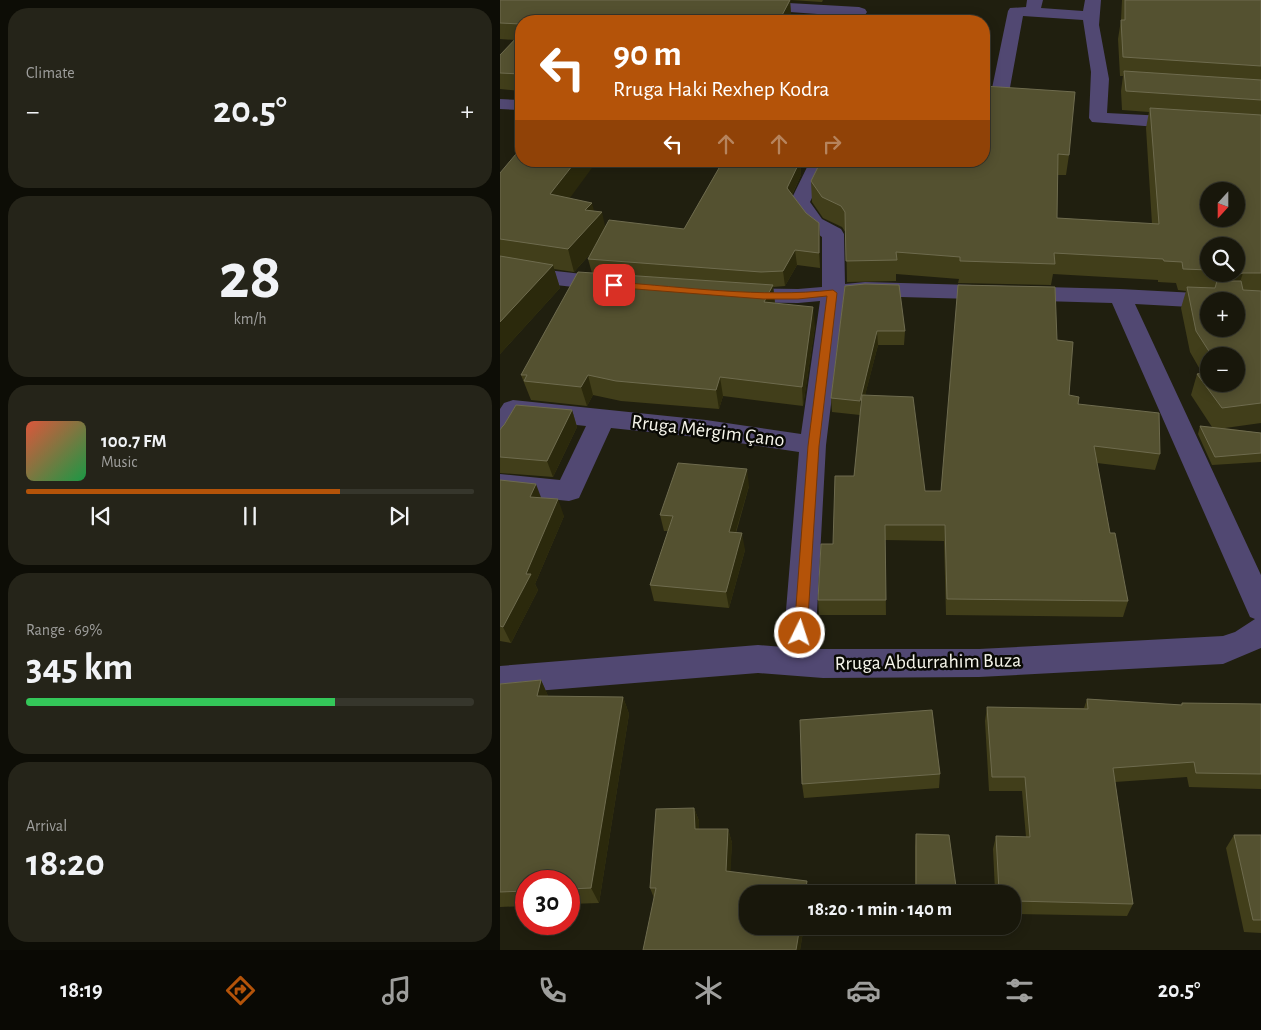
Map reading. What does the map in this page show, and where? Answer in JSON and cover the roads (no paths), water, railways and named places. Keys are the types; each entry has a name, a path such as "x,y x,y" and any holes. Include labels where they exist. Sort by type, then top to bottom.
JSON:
{"street":[{"path":"743,5 860,11"},
{"path":"1000,93 1016,11 1034,6 1091,8 1090,27 1099,66 1098,118 1203,125"},
{"path":"1100,82 1118,84"},
{"path":"500,104 515,105"},
{"name":"Rruga Mërgim Çano","path":"798,662 813,446 833,293 833,234 815,223 800,202 817,167"},
{"path":"500,269 580,282 630,286"},
{"path":"717,294 798,296 865,289 1120,296 1200,300"},
{"path":"1120,296 1261,608"},
{"name":"Rruga Mërgim Çano","path":"500,434 513,409 706,429 813,446"},
{"name":"Rruga Mërgim Çano","path":"500,484 569,491 603,418"},
{"name":"Rruga Abdurrahim Buza","path":"500,680 758,659 823,664 979,663 1223,650 1246,642 1261,630"}]}
